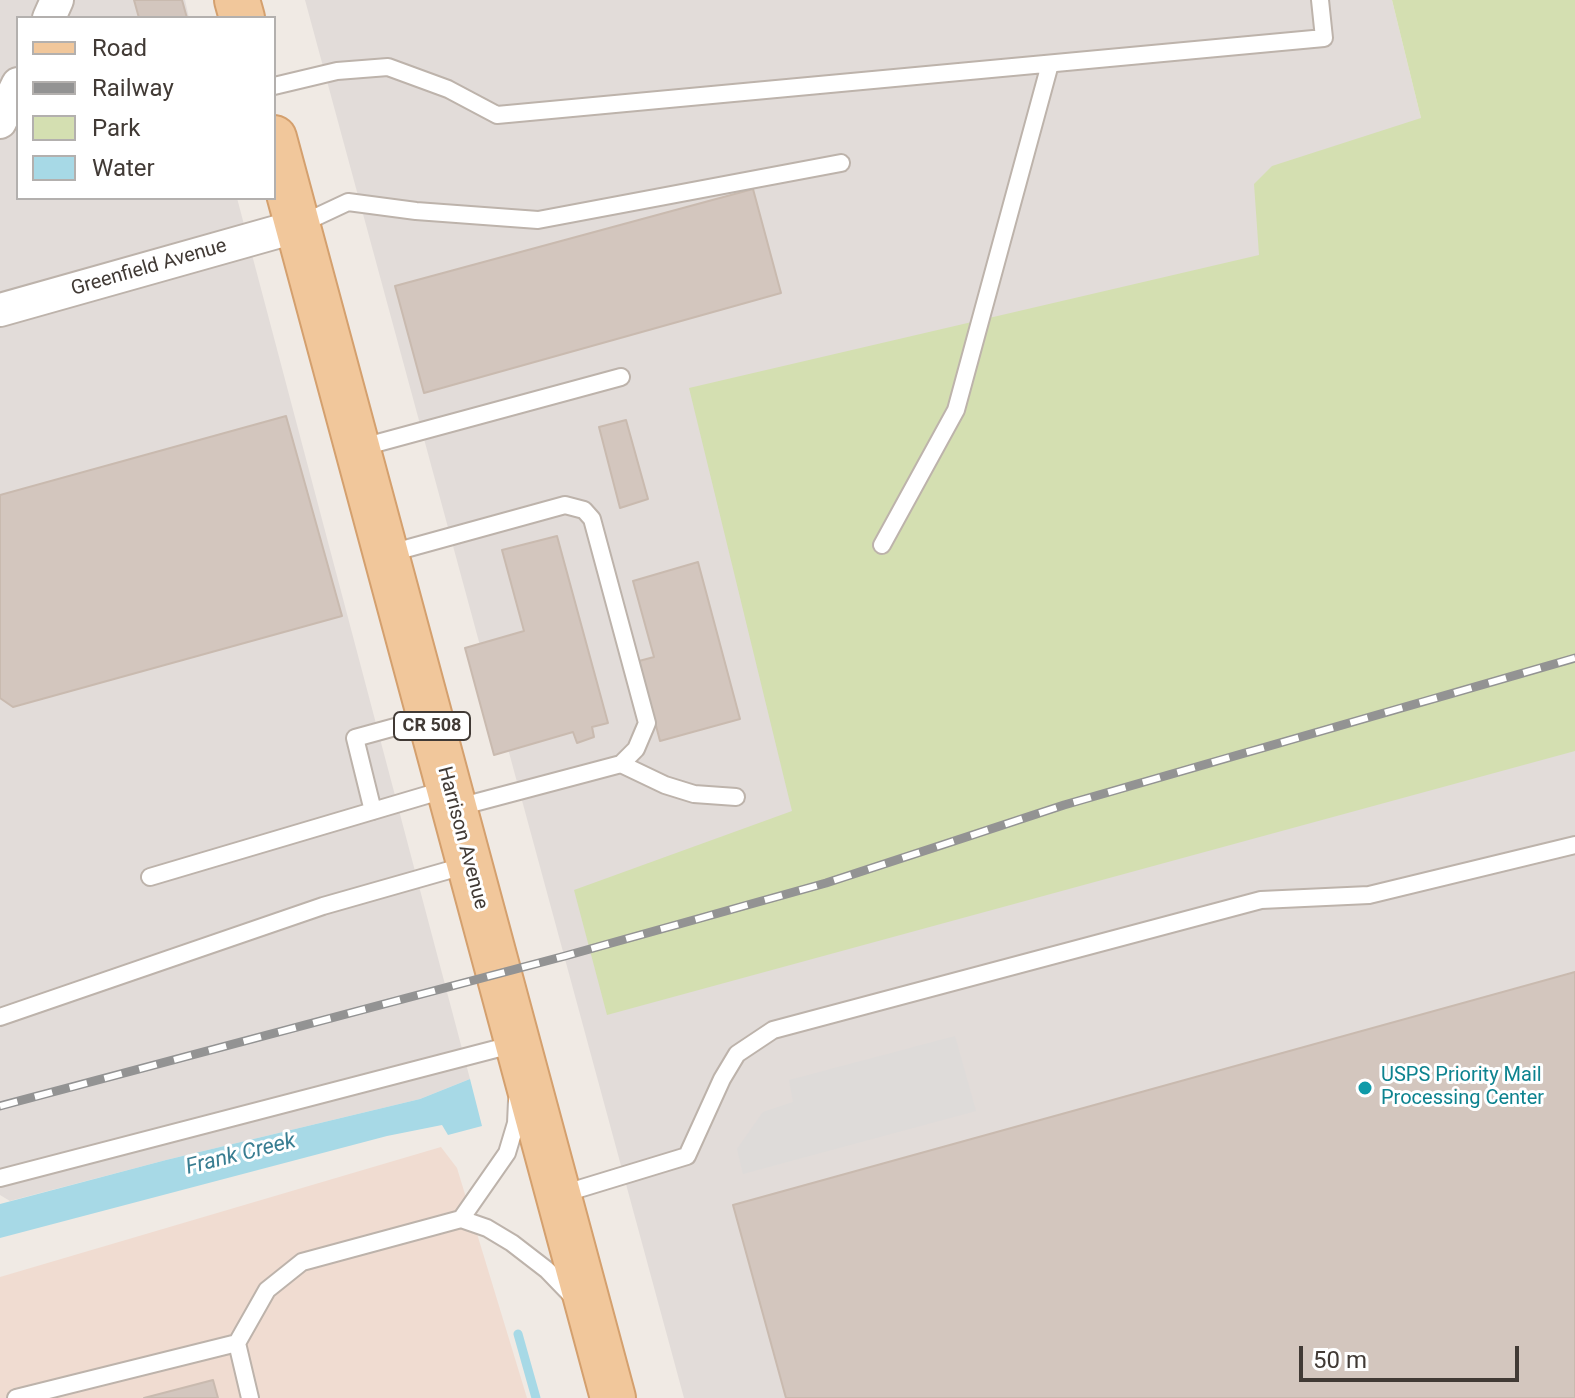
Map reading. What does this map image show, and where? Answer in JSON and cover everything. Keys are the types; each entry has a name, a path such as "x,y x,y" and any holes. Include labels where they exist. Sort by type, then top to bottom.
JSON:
{"main road":[{"name":"Harrison Avenue","path":"276,145 613,1398"}],"street":[{"path":"0,122 16,88"},
{"name":"Greenfield Avenue","path":"0,310 298,226"}],"lane":[{"path":"276,86 337,71 388,67 448,89 497,115 1324,38 1320,0"},
{"path":"882,545 956,410 1050,64"},
{"path":"298,226 348,202 416,211 538,220 841,163"},
{"path":"357,449 621,377"},
{"path":"150,877 373,811 451,799 621,764 636,749 647,723 592,519 584,510 565,505 386,554"},
{"path":"373,811 355,738 429,717"},
{"path":"621,764 665,785 694,794 736,797"},
{"path":"557,1195 687,1156 722,1079 737,1054 773,1030 1261,900 1369,895 1575,845"},
{"path":"0,1017 323,906 469,864"},
{"path":"0,1178 519,1051 516,1123 507,1153 461,1219"},
{"path":"250,1398 237,1343 267,1290 302,1262 461,1219 487,1228 512,1243 547,1270 590,1313"},
{"path":"16,1398 237,1343"}],"shaded area":[{"path":"0,0 185,0 189,16 16,16 16,200 238,200 470,1079 420,1099 10,1201 0,1195"},
{"path":"305,0 1392,0 1421,118 1575,685 1575,1398 684,1398"},
{"path":"955,1036 976,1111 743,1174 737,1149 763,1112 793,1102 789,1080"},
{"path":"441,1147 457,1168 527,1398 0,1398 0,1277"}],"green space":[{"path":"1392,0 1575,0 1575,751 607,1015 574,890 792,811 689,388 1259,255 1254,184 1272,166 1421,118"}],"water":[{"path":"470,1079 482,1126 448,1135 442,1125 387,1136 0,1238 0,1204 166,1160 420,1099"}],"building":[{"path":"134,0 182,0 186,16 138,16"},
{"path":"753,189 781,293 424,393 395,286"},
{"path":"286,416 342,616 13,707 0,698 0,495"},
{"path":"626,420 648,499 620,508 599,427"},
{"path":"557,536 608,723 592,727 594,737 577,743 573,732 494,755 465,648 524,631 502,550"},
{"path":"698,562 740,719 660,741 639,661 654,657 633,581"},
{"name":"USPS Priority Mail Processing Center","path":"1575,972 1575,1398 786,1398 733,1205"},
{"path":"213,1380 218,1398 144,1398"}],"waterway":[{"name":"Frank Creek","path":"518,1334 536,1398"}],"railway":[{"path":"0,1106 565,956 826,883 1064,805 1575,658"}],"place":[{"name":"USPS Priority Mail Processing Center","path":"1365,1088"}]}
